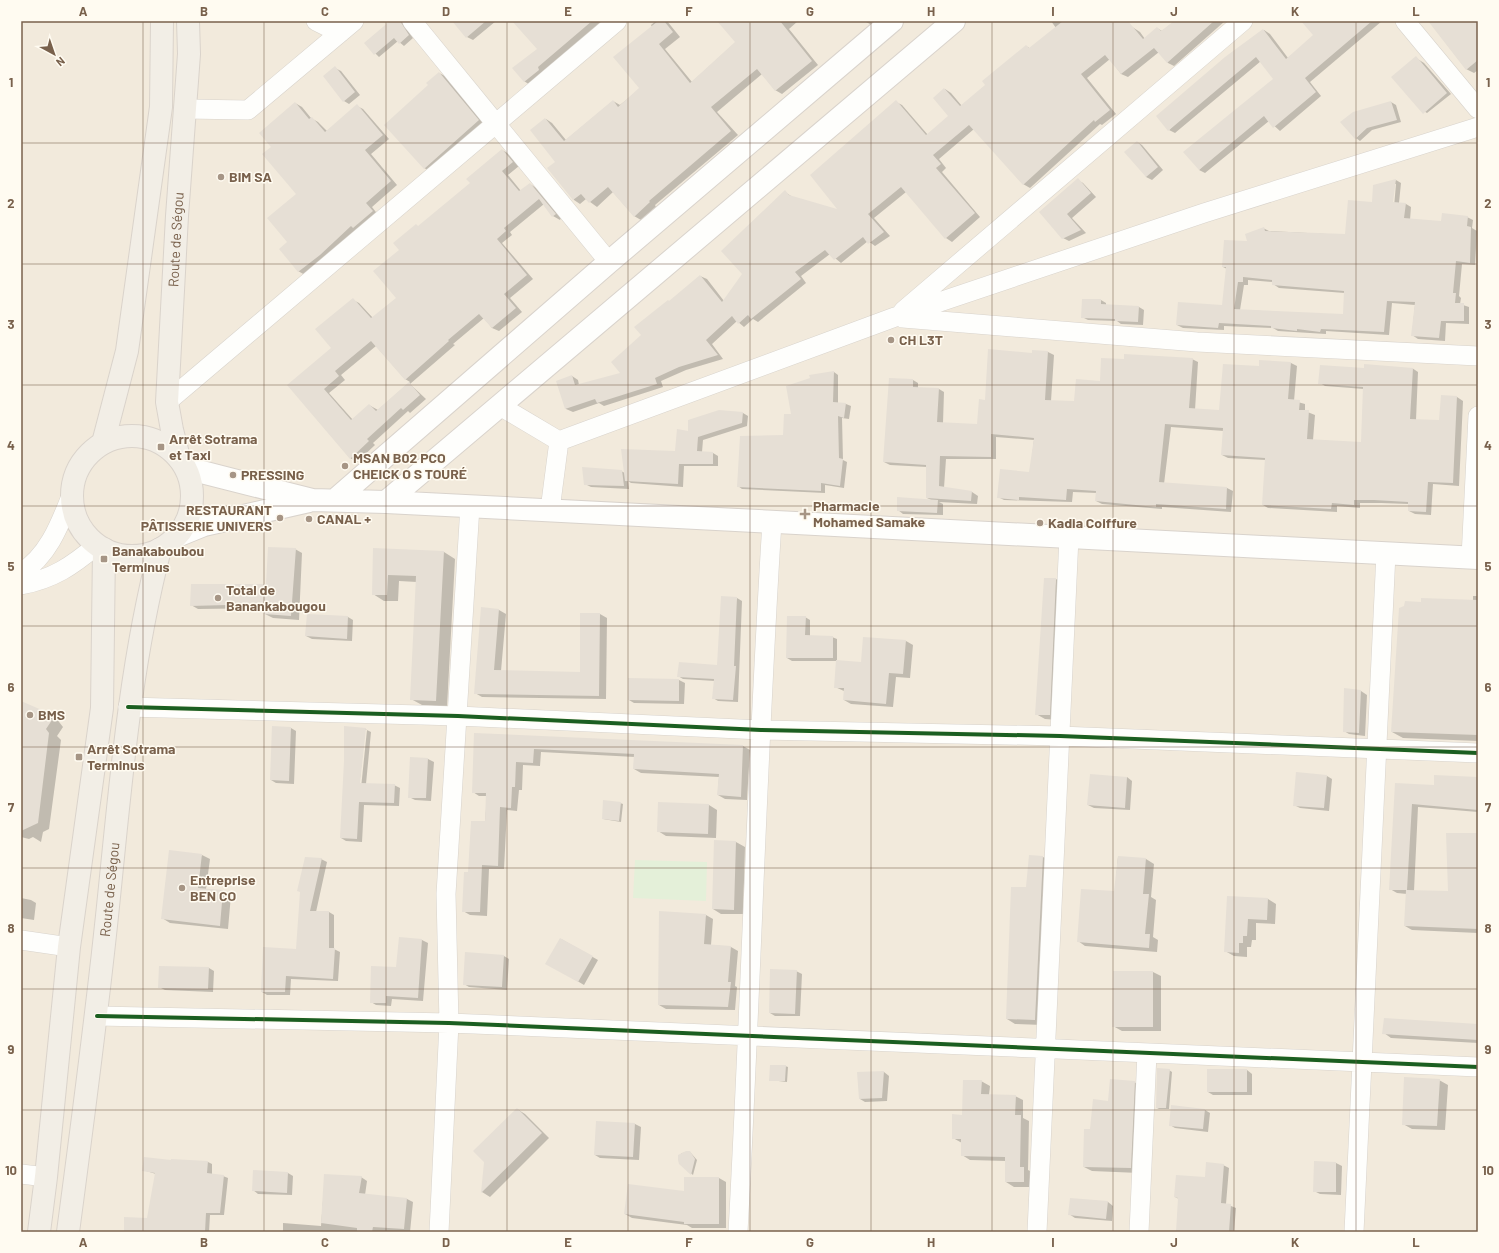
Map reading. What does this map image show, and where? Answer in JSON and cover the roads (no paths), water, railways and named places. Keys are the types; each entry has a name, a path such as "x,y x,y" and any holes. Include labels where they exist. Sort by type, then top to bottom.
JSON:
{"highway":[{"path":"103,444 127,351 161,107 162,21"},
{"name":"Route de Ségou","path":"68,1232 97,1016 128,707 149,592 168,542 189,516 192,492 172,430 167,402 177,216 189,54 188,21"},
{"path":"168,542 142,555 122,555 100,547 83,531 74,514 72,494 76,474 87,456 103,444 123,437 144,437 163,444 182,463"},
{"path":"39,1232 46,1177 69,947 102,708 100,547"}],"main road":[{"path":"335,500 609,262 892,21"},
{"path":"386,502 954,21"},
{"path":"182,463 312,500"},
{"path":"168,542 204,525 312,500 335,500 1474,558"}],"street":[{"path":"316,21 347,27"},
{"path":"412,21 609,262"},
{"path":"167,402 617,21"},
{"path":"895,317 1243,21"},
{"path":"1405,21 1478,109"},
{"path":"185,110 248,110 347,27"},
{"path":"559,441 895,317 1204,213 1478,127"},
{"path":"895,317 1197,342 1478,356"},
{"path":"500,406 559,441"},
{"path":"1474,558 1478,416"},
{"path":"550,510 559,441"},
{"path":"21,573 30,567 46,549 57,531 72,494"},
{"path":"439,1232 449,1023 446,894 470,506"},
{"path":"738,1232 748,1036 762,686 772,522"},
{"path":"1038,1232 1069,537"},
{"path":"21,585 36,582 59,573 100,547"},
{"path":"1354,1232 1386,553"},
{"path":"128,707 458,716 761,730 1060,736 1478,753"},
{"path":"21,940 69,947"},
{"path":"97,1016 449,1023 1478,1067"},
{"path":"1138,1232 1147,1053"},
{"path":"21,1174 46,1177"}],"place":[{"name":"BIM SA","path":"221,177"},
{"name":"CH L3T","path":"891,340"},
{"name":"Arrêt Sotrama et Taxi","path":"161,447"},
{"name":"MSAN B02 PCO CHEICK O S TOURÉ","path":"345,466"},
{"name":"PRESSING","path":"233,475"},
{"name":"Pharmacie Mohamed Samake","path":"805,514"},
{"name":"RESTAURANT PÂTISSERIE UNIVERS","path":"280,518"},
{"name":"CANAL +","path":"309,519"},
{"name":"Kadia Coiffure","path":"1040,523"},
{"name":"Banakaboubou Terminus","path":"104,559"},
{"name":"Total de Banankabougou","path":"218,598"},
{"name":"BMS","path":"30,715"},
{"name":"Arrêt Sotrama Terminus","path":"79,757"},
{"name":"Entreprise BEN CO","path":"182,888"}]}
